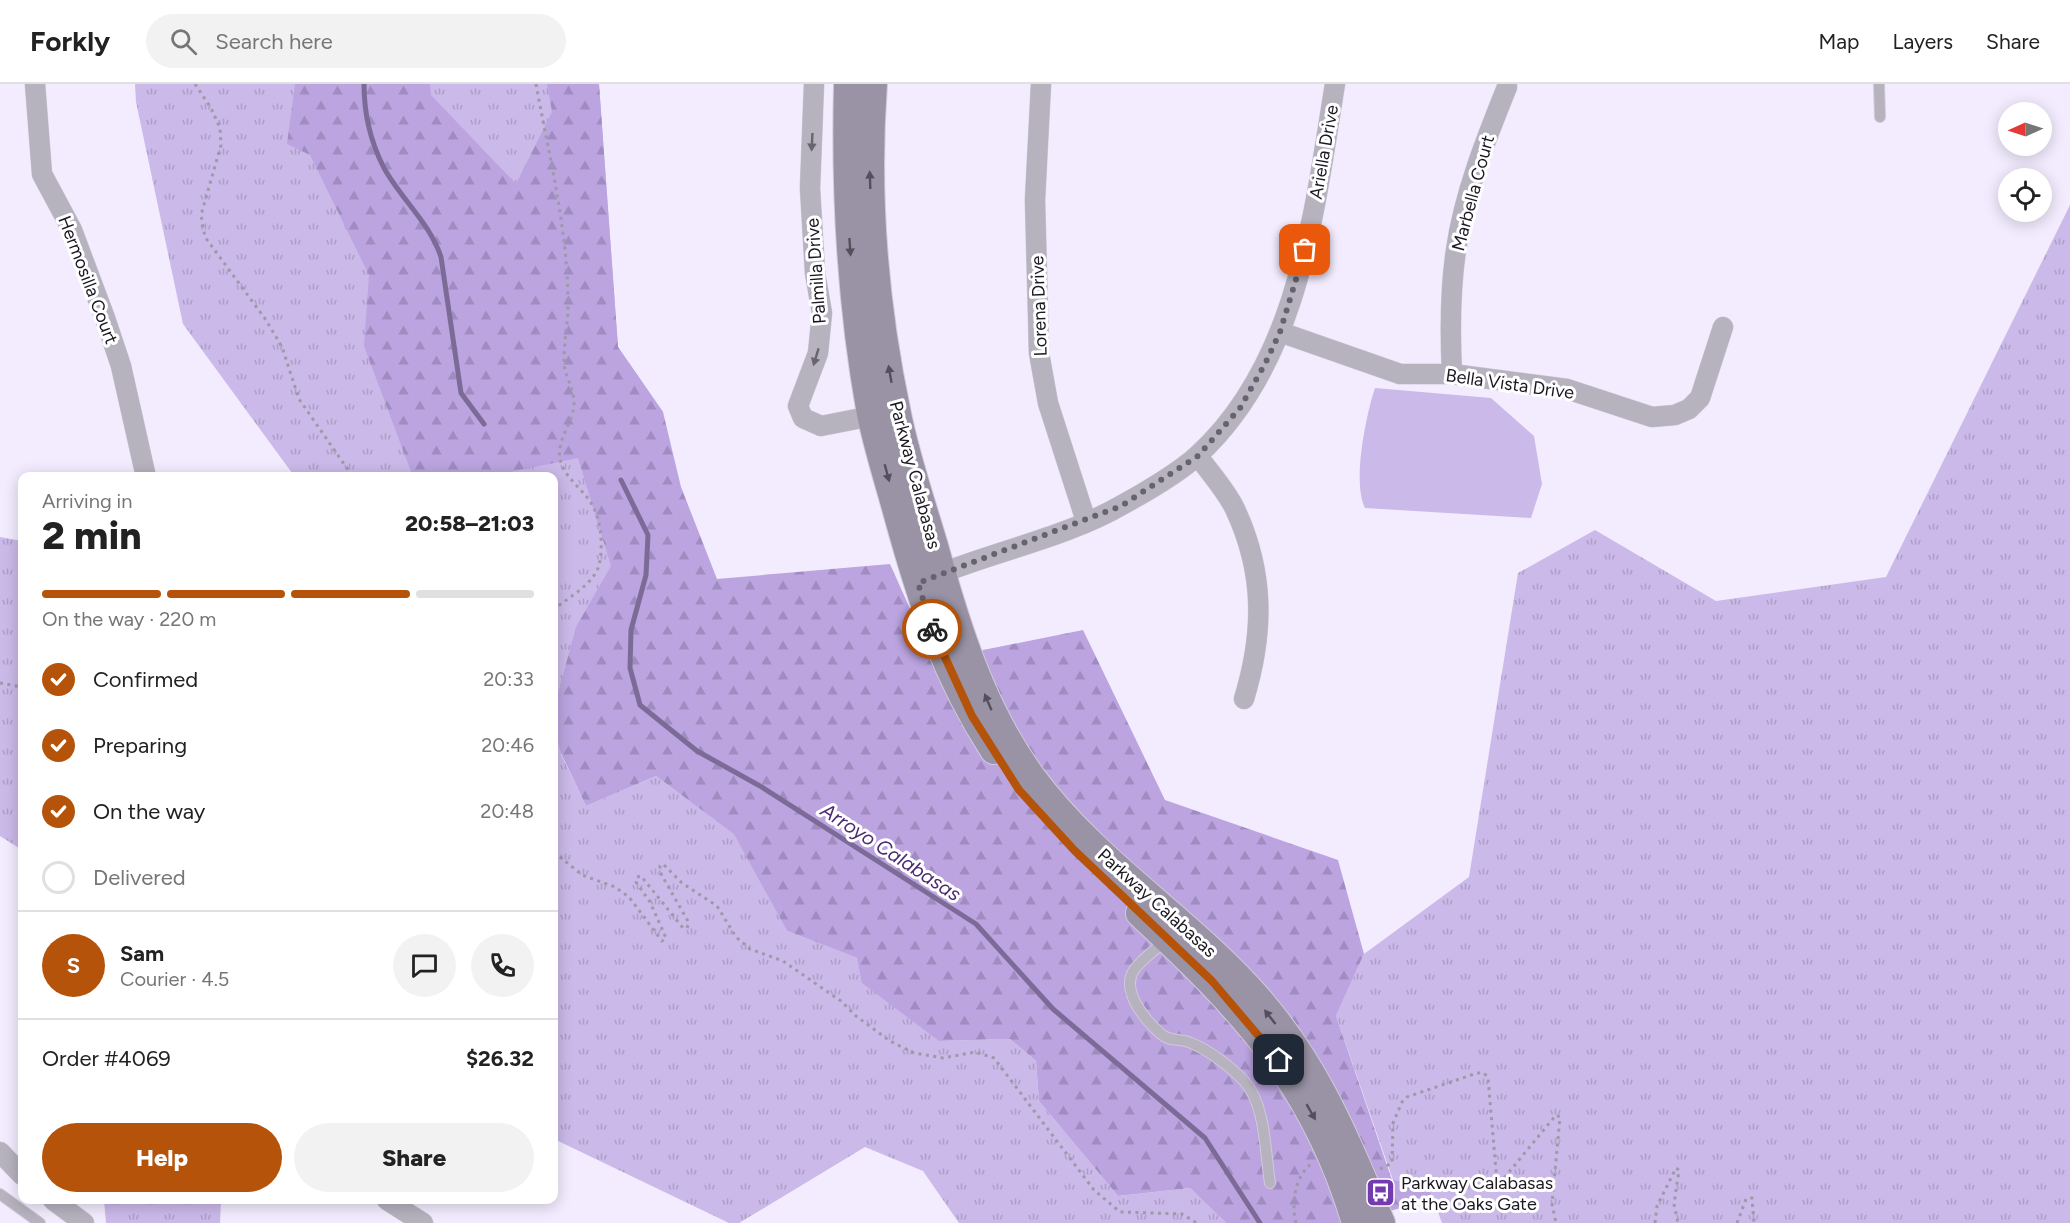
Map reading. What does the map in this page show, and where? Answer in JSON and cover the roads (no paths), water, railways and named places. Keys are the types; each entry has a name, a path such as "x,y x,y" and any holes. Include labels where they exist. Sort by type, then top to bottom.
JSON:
{"street":[{"name":"Hermosilla Court","path":"35,84 42,174 72,230 105,318 121,366 145,472"},
{"name":"Palmilla Drive","path":"814,84 810,188 815,273 822,313 818,353 798,406 803,418 821,426 884,414"},
{"name":"Parkway Calabasas","path":"848,84 846,177 853,297 930,578 937,644 972,716 1019,790 1074,850 1219,988 1288,1073 1316,1120 1346,1163"},
{"name":"Parkway Calabasas","path":"873,84 870,166 872,241 883,336 884,414"},
{"name":"Lorena Drive","path":"1041,84 1035,200 1039,353 1048,403 1086,521"},
{"name":"Ariella Drive","path":"930,578 975,559 1086,521 1121,506 1198,456 1240,408 1280,332 1311,230 1335,84"},
{"name":"Marbella Court","path":"1452,374 1450,338 1456,249 1480,153 1507,87"},
{"name":"Bella Vista Drive","path":"1280,332 1400,374 1452,374 1567,389 1652,417 1675,415 1689,409 1700,398 1723,327"},
{"path":"1198,456 1235,508 1250,547 1257,580 1259,642 1244,699"},
{"name":"Parkway Calabasas","path":"930,578 967,650 993,713 1032,778 1077,830 1195,936 1248,988 1310,1068 1368,1221"},
{"path":"0,1152 18,1171"},
{"path":"58,1204 84,1223"},
{"path":"393,1204 423,1223"}],"lane":[{"path":"1879,84 1880,117"},
{"path":"1168,939 1134,970 1131,979 1132,995 1137,1006 1161,1034 1170,1039 1190,1042 1244,1081 1260,1117 1270,1183"},
{"path":"0,1194 40,1223"}],"waterway":[{"name":"Arroyo Calabasas","path":"364,84 369,127 379,158 391,179 430,233 441,257 461,393 484,424"},
{"name":"Arroyo Calabasas","path":"621,480 648,535 646,575 631,630 630,668 640,705 697,751 760,786 976,924 1053,1009 1205,1138 1260,1223"}],"place":[{"name":"Parkway Calabasas at the Oaks Gate","path":"1380,1193"}]}
